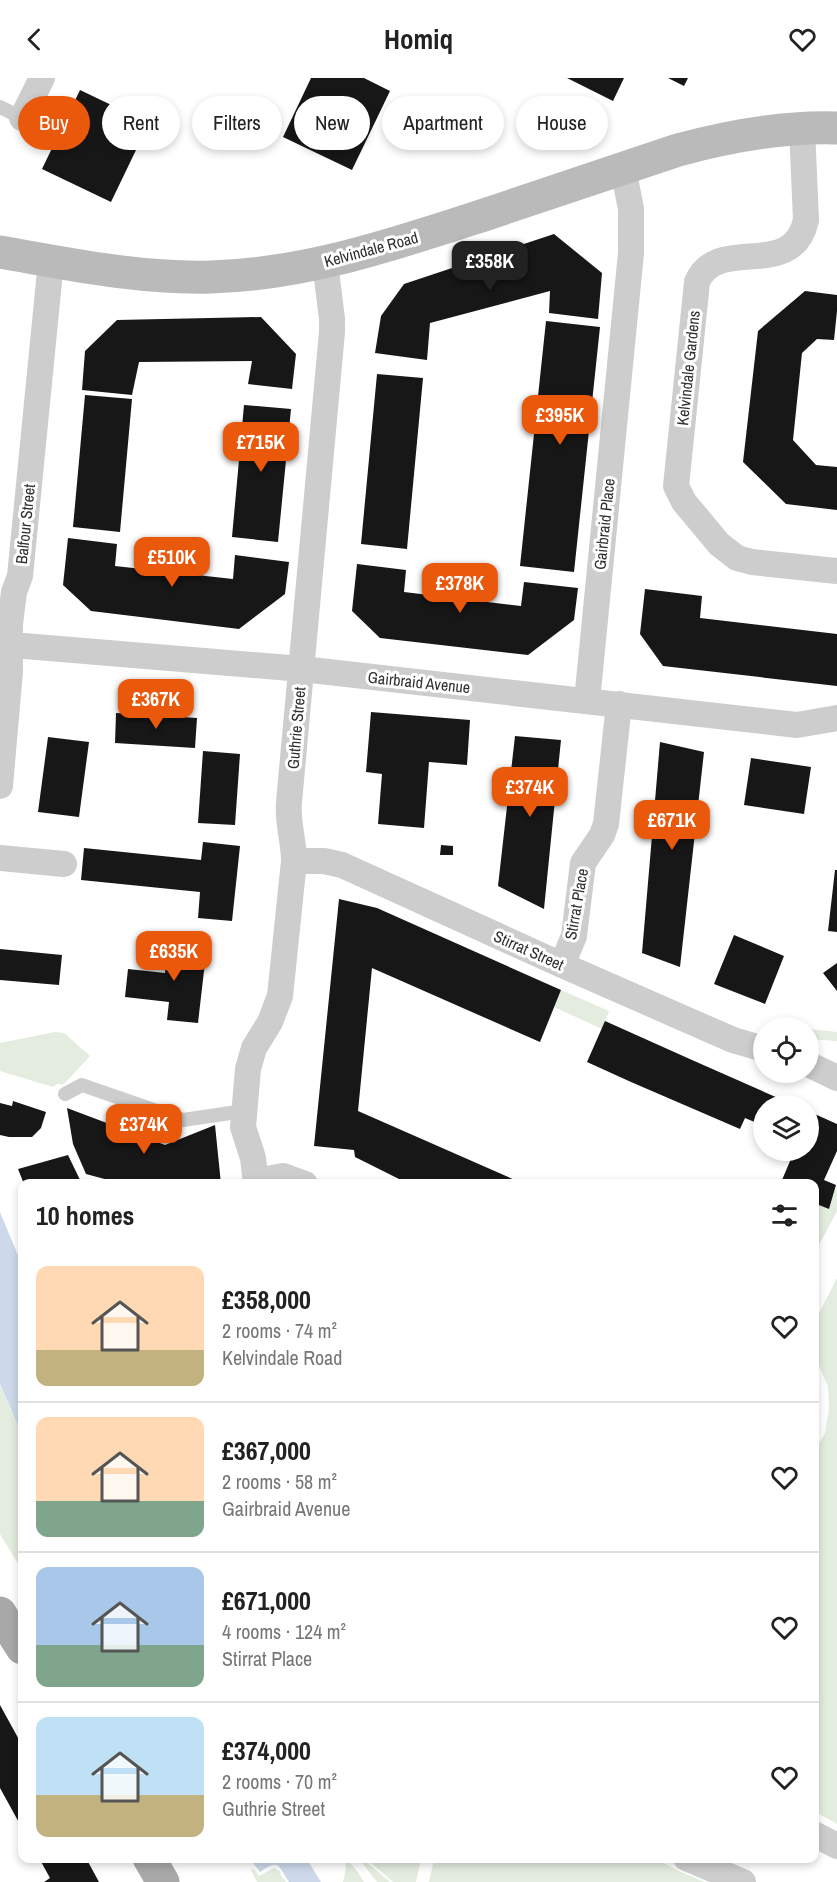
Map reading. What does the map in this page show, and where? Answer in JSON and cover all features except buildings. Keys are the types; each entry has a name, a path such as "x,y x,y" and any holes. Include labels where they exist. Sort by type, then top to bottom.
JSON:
{"main road":[{"path":"0,1613 18,1642"},
{"path":"152,1863 163,1882"}],"street":[{"path":"11,113 42,78"},
{"name":"Kelvindale Road","path":"0,252 141,275 186,277 252,274 325,262 415,237 678,150 721,138 802,128 837,128"},
{"name":"Kelvindale Gardens","path":"802,128 806,220 798,238 784,251 773,255 722,259 712,263 705,268 697,282 676,486 679,495 719,544 737,558 752,562 837,570"},
{"name":"Gairbraid Place","path":"587,701 631,246 631,209 623,168"},
{"name":"Balfour Street","path":"0,786 6,644 13,596 20,576 51,261"},
{"name":"Guthrie Street","path":"256,1179 253,1158 244,1132 244,1111 250,1059 274,1015 280,996 294,861 288,812 332,332 325,262"},
{"name":"Gairbraid Avenue","path":"6,644 302,669 797,725 837,718"},
{"name":"Stirrat Place","path":"562,965 573,936 583,863 602,835 606,824 619,704"},
{"path":"0,858 64,864"},
{"name":"Stirrat Street","path":"294,861 324,861 342,865 562,965 733,1040 753,1046"},
{"path":"819,1069 837,1078"},
{"path":"270,1179 283,1176 291,1179"},
{"path":"819,1837 837,1846"},
{"path":"698,1863 743,1882"}],"lane":[{"path":"65,1094 82,1085 183,1120 244,1111"}],"shaded area":[{"path":"561,990 609,1011 602,1029 554,1007"},
{"path":"819,1030 837,1032 837,1041 819,1040"},
{"path":"55,1032 64,1033 90,1056 64,1084 57,1084 53,1087 0,1071 0,1043"},
{"path":"835,1189 837,1190 837,1211 819,1245 819,1205 829,1209"},
{"path":"837,1278 837,1824 819,1814 819,1443 825,1433 829,1408 828,1387 819,1366 819,1313"},
{"path":"0,1385 18,1426 18,1563 0,1534"},
{"path":"345,1863 349,1863 364,1882 343,1882"},
{"path":"362,1863 368,1863 390,1882 377,1882"},
{"path":"371,1863 420,1863 416,1882 393,1882"},
{"path":"433,1863 664,1863 705,1882 429,1882"},
{"path":"274,1868 281,1872 286,1882 257,1882 251,1870 254,1869 259,1876"}],"water":[{"path":"0,1212 18,1255 18,1426 0,1384"},
{"path":"253,1863 309,1863 321,1882 289,1882 280,1868 275,1865 260,1872"}]}
